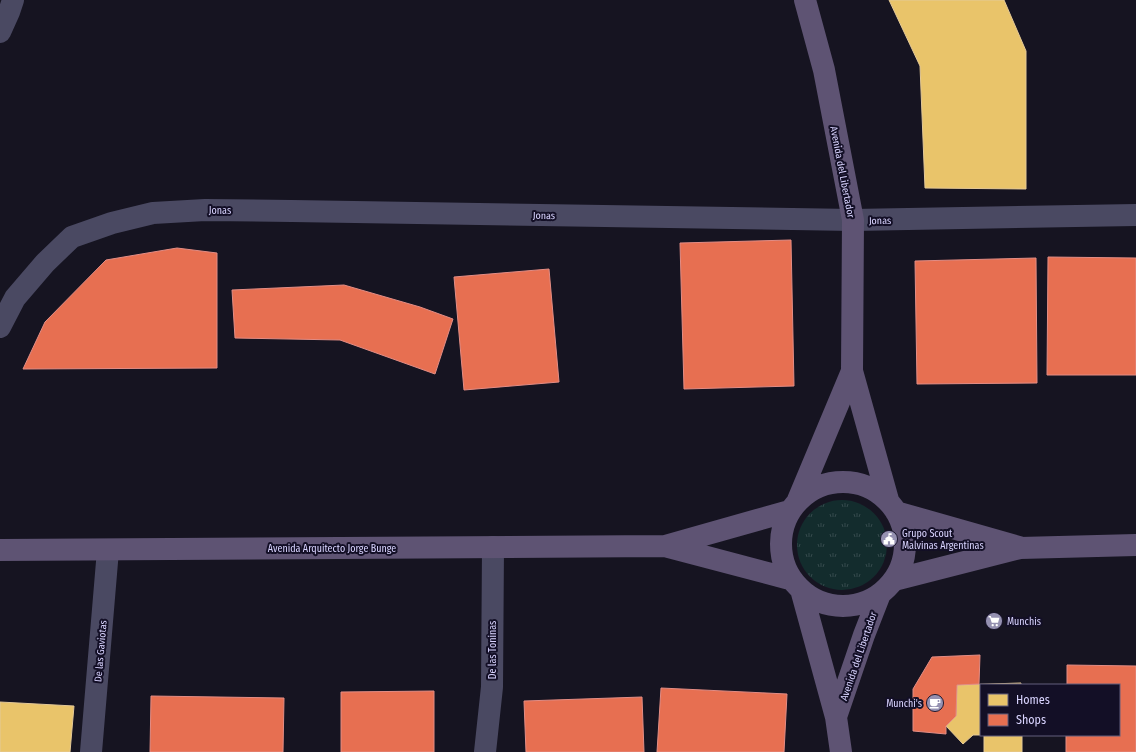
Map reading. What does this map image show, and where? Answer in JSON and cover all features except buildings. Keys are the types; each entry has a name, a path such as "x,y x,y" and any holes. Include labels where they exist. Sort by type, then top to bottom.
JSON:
{"main road":[{"name":"Avenida del Libertador","path":"805,0 824,70 853,220 852,371 892,506"},
{"name":"Avenida del Libertador","path":"794,506 852,371"},
{"path":"836,483 855,484 874,489 892,506 903,529 905,546 902,564 887,587 866,603 849,606 832,606 816,601 796,586 783,562 780,544 783,526 794,506 819,487 836,483"},
{"name":"Avenida Arquitecto Jorge Bunge","path":"0,550 665,546 794,506"},
{"path":"892,506 1020,548"},
{"path":"887,587 1020,548 1136,545"},
{"name":"Avenida Arquitecto Jorge Bunge","path":"665,546 796,586"},
{"name":"Avenida del Libertador","path":"796,586 836,717 841,752"},
{"name":"Avenida del Libertador","path":"836,717 864,635 887,587"}],"street":[{"path":"0,32 13,0"},
{"name":"Jonas","path":"0,327 16,298 45,263 72,237 112,222 153,214 205,210 853,220 1136,215"},
{"name":"De las Toninas","path":"485,752 492,687 493,547"},
{"name":"De las Gaviotas","path":"91,752 108,550"}],"green space":[{"path":"833,500 851,500 867,507 880,520 887,536 887,554 880,570 867,583 851,590 833,590 817,583 804,570 797,554 797,536 804,520 817,507"}],"place":[{"name":"Grupo Scout Malvinas Argentinas","path":"889,539"},
{"name":"Munchis","path":"994,621"},
{"name":"Munchi's","path":"935,703"}]}
